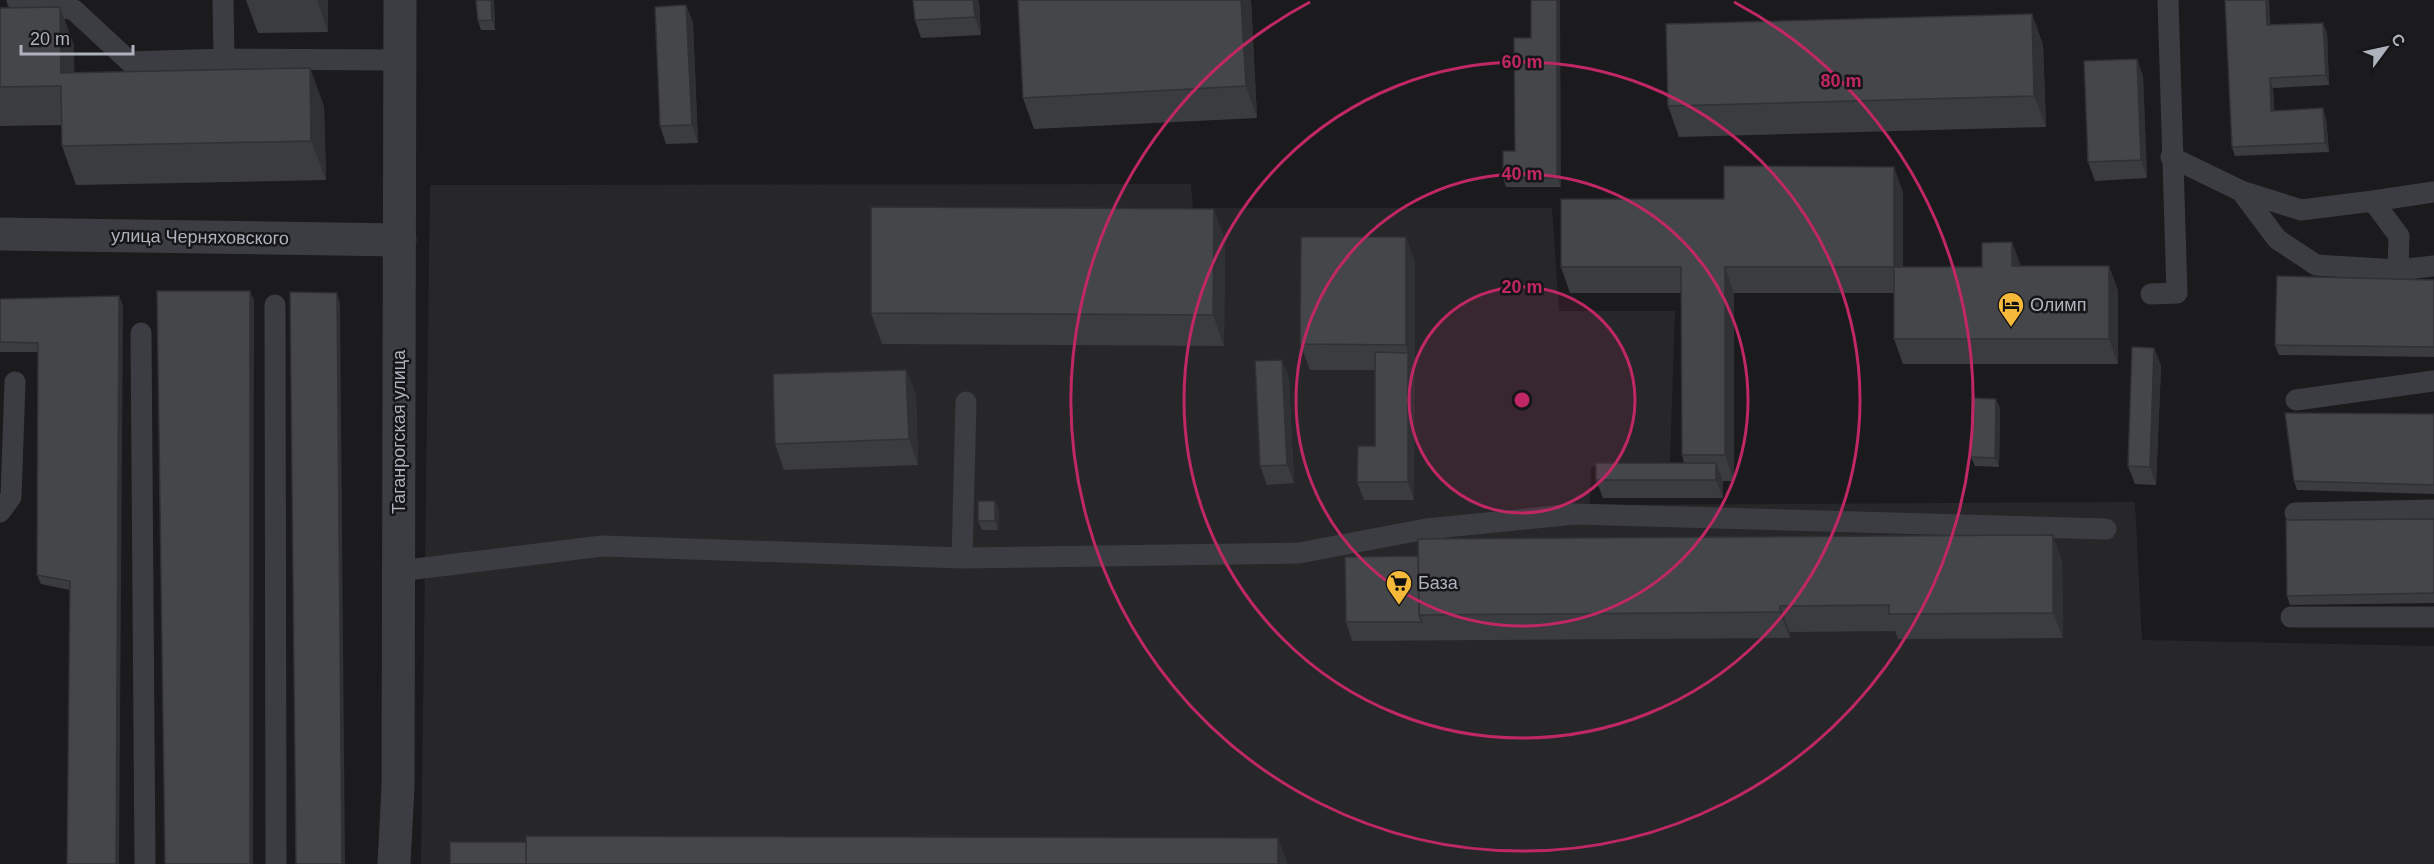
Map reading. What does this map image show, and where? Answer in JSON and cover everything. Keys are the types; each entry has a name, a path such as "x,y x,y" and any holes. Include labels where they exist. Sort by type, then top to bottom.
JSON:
{"street":[{"name":"Таганрогская улица","path":"394,864 399,571 400,0"},
{"name":"улица Черняховского","path":"0,234 400,240"}],"lane":[{"path":"17,0 74,10 130,62 224,59 400,60"},
{"path":"223,0 224,59"},
{"path":"2151,294 2176,293 2168,0"},
{"path":"2171,157 2241,191 2301,210 2434,192"},
{"path":"2241,191 2277,240 2316,265 2397,270 2434,266"},
{"path":"2373,201 2399,237 2397,270"},
{"path":"275,305 276,864"},
{"path":"141,333 145,864"},
{"path":"2296,400 2434,381"},
{"path":"0,512 11,497 15,382"},
{"path":"962,558 966,402"},
{"path":"2295,513 2434,510"},
{"path":"399,571 602,546 962,558 1299,553 1426,529 1575,514 2106,529"},
{"path":"2291,617 2434,617"}],"shaded area":[{"path":"1191,184 1193,208 1552,208 1559,311 1675,311 1670,462 1591,467 1590,505 2135,502 2142,640 2434,646 2434,864 421,864 430,185"}],"building":[{"path":"476,0 491,0 492,20 478,21"},
{"path":"913,0 973,0 975,17 915,20"},
{"path":"1018,0 1241,0 1246,86 1023,98"},
{"path":"1531,0 1557,0 1557,178 1503,178 1503,151 1515,151 1514,38 1531,38"},
{"path":"2225,0 2266,0 2267,25 2323,23 2326,75 2270,78 2271,111 2323,108 2325,143 2232,147"},
{"path":"686,5 692,125 660,126 655,7"},
{"path":"60,7 61,73 310,68 311,141 62,146 61,86 0,87 0,8"},
{"path":"2032,14 2034,96 1668,106 1666,24"},
{"path":"2137,59 2141,160 2088,162 2084,61"},
{"path":"1724,166 1894,167 1894,267 1725,267 1725,455 1682,455 1681,267 1561,267 1561,199 1724,199"},
{"path":"871,207 1214,209 1213,315 871,313"},
{"path":"1301,237 1406,237 1406,345 1300,344"},
{"name":"Олимп","path":"2012,242 2012,266 2109,266 2109,339 1894,339 1894,267 1982,267 1982,243"},
{"path":"2277,276 2434,280 2434,347 2275,345"},
{"path":"157,291 250,291 250,864 165,864"},
{"path":"290,292 337,293 342,864 296,864"},
{"path":"119,296 116,864 67,864 70,581 37,575 38,343 0,342 0,299"},
{"path":"2132,347 2154,348 2150,467 2128,466"},
{"path":"1375,352 1408,353 1408,482 1357,482 1358,446 1375,446"},
{"path":"1282,360 1287,465 1260,466 1255,361"},
{"path":"906,370 909,439 775,444 773,374"},
{"path":"1972,398 1996,399 1995,458 1971,457"},
{"path":"2285,413 2434,414 2434,485 2294,481"},
{"path":"1596,463 1716,463 1716,480 1596,480"},
{"path":"978,501 995,501 995,521 978,521"},
{"path":"2434,519 2434,593 2287,596 2286,520"},
{"path":"2053,535 2053,613 1889,614 1889,605 1780,606 1780,612 1419,615 1418,539"},
{"path":"1418,556 1419,615 1422,622 1346,622 1345,557"},
{"path":"526,836 1278,838 1278,864 526,864"},
{"path":"450,842 526,842 526,864 450,864"}],"place":[{"name":"Олимп","path":"2011,328"},
{"name":"База","path":"1399,606"}]}
